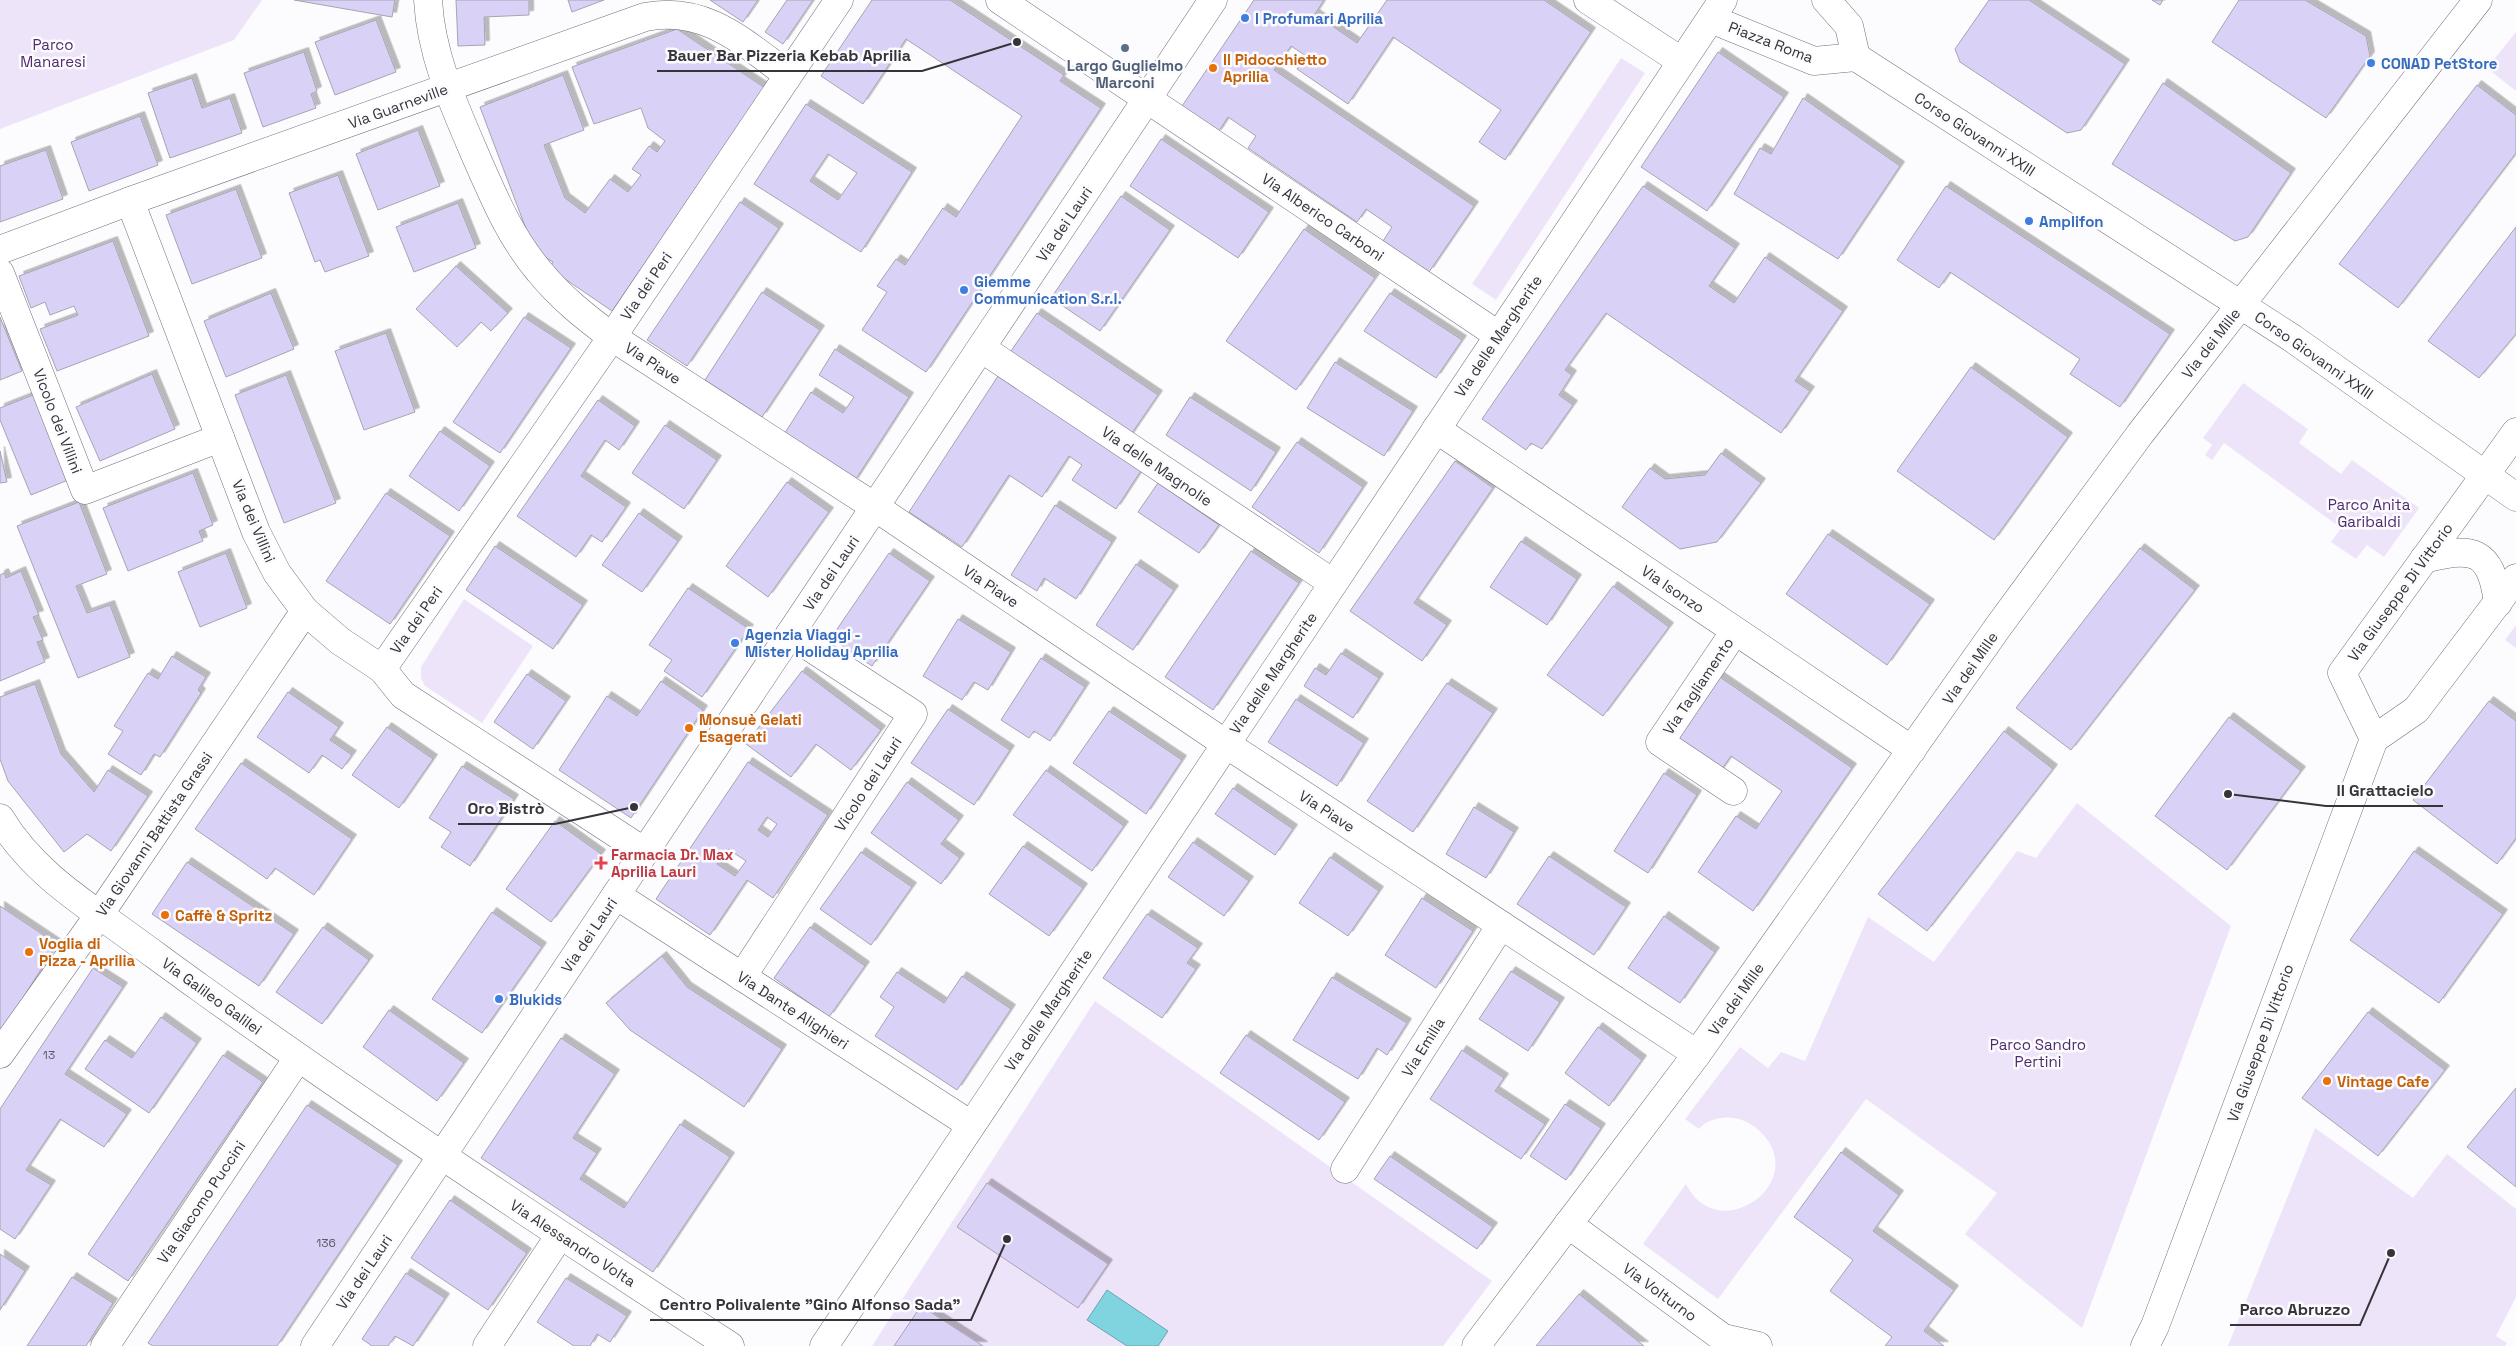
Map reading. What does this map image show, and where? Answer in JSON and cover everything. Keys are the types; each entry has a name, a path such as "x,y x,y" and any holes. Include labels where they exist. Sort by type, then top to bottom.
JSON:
{"street":[{"name":"Via Piave","path":"428,0 434,40 447,88 496,203 526,254 573,307 612,336 874,507 1226,744 1697,1054"},
{"name":"Via dei Peri","path":"382,669 612,336 839,0"},
{"path":"1000,0 1147,98"},
{"name":"Via dei Lauri","path":"315,1346 1213,0"},
{"path":"1588,0 1681,61"},
{"path":"1826,0 1849,26 1856,57"},
{"name":"Via dei Mille","path":"1476,1346 1697,1054 1998,627 2134,442 2478,0"},
{"name":"Via delle Margherite","path":"824,1346 1717,9"},
{"name":"Piazza Roma","path":"1717,9 1814,61 1856,57"},
{"name":"Via Guarneville","path":"0,250 130,201 634,21 662,14 685,16 714,23 788,75"},
{"name":"Corso Giovanni XXIII","path":"1856,57 2300,344 2516,496"},
{"name":"Via Alberico Carboni","path":"1147,98 1498,335"},
{"name":"Via dei Villini","path":"130,201 220,438 269,560 305,611 340,642 382,669 403,695 645,852"},
{"name":"Vicolo dei Villini","path":"0,273 85,490 220,438"},
{"name":"Via delle Magnolie","path":"981,348 1333,583"},
{"name":"Via Isonzo","path":"1436,428 1912,750"},
{"name":"Via Giuseppe Di Vittorio","path":"2145,1346 2155,1326 2374,739 2342,673 2516,432"},
{"path":"2424,558 2452,551 2468,552 2480,557 2489,567 2492,574 2498,603"},
{"path":"2374,739 2416,710 2516,578"},
{"name":"Via Giovanni Battista Grassi","path":"0,1054 99,915 305,611"},
{"name":"Via Tagliamento","path":"1733,791 1660,742 1736,631"},
{"name":"Vicolo dei Lauri","path":"742,977 913,714 790,634"},
{"name":"Via Galileo Galilei","path":"0,818 16,842 35,864 99,915 298,1058 442,1156"},
{"name":"Via Dante Alighieri","path":"616,895 972,1124"},
{"name":"Via Emilia","path":"1345,1169 1501,925"},
{"name":"Via Giacomo Puccini","path":"105,1346 298,1058"},
{"name":"Via Alessandro Volta","path":"442,1156 730,1346"},
{"name":"Via Volturno","path":"1568,1224 1723,1338 1758,1346"},
{"path":"487,1346 560,1235"}],"green space":[{"name":"Parco Manaresi","path":"0,0 262,0 234,40 0,129"},
{"path":"2516,32 2516,91 2487,68"},
{"path":"1621,58 1645,73 1496,300 1472,284"},
{"name":"Parco Anita Garibaldi","path":"2243,383 2308,429 2299,443 2341,474 2352,460 2419,508 2384,557 2367,545 2356,559 2331,542 2341,528 2224,443 2212,460 2205,455 2212,445 2203,438"},
{"path":"464,599 533,646 482,723 425,686 421,678 421,667"},
{"path":"2516,625 2516,648 2505,640"},
{"name":"Parco Sandro Pertini","path":"2077,803 2231,926 2082,1328 1965,1234 1997,1193 1866,1099 1718,1299 1643,1244 1686,1184 1700,1202 1717,1210 1735,1210 1752,1203 1766,1190 1774,1175 1775,1157 1766,1138 1751,1125 1743,1120 1724,1118 1710,1121 1699,1129 1685,1119 1740,1047 1768,1068 1781,1052 1805,1061 1868,917 1934,962 2017,851 2036,858"},
{"path":"1095,1001 1492,1281 1443,1346 872,1346"},
{"path":"2315,1128 2413,1198 2447,1154 2516,1209 2516,1297 2496,1336 2507,1343 2505,1346 2228,1346"}],"water":[{"path":"1107,1290 1168,1331 1158,1346 1127,1346 1087,1320"}],"building":[{"path":"294,0 395,0 392,17"},
{"path":"456,0 529,0 529,15 484,17 485,45 458,46"},
{"path":"568,0 604,0 572,12"},
{"path":"710,0 758,0 743,22"},
{"path":"787,0 813,0 783,44 765,32"},
{"path":"872,0 950,0 1064,75 1060,81 1101,108 926,372 862,330 887,292 877,286 896,259 905,265 943,208 956,217 1022,116 906,39 863,104 821,76"},
{"path":"1254,0 1324,0 1315,14 1357,43 1387,0 1544,0 1591,32 1505,160 1479,142 1501,110 1393,37 1348,104 1297,69 1306,56 1291,46 1274,70 1474,206 1429,272 1383,241 1392,227 1366,209 1357,222 1248,148 1256,136 1228,117 1217,134 1180,109"},
{"path":"1989,0 2029,0 2125,64 2081,130 2067,133 1960,62 1955,49"},
{"path":"2152,0 2163,0 2160,5"},
{"path":"2239,0 2305,0 2366,36 2370,56 2326,118 2212,42"},
{"path":"376,20 396,72 335,95 315,42"},
{"path":"677,29 765,88 612,311 549,268 553,262 534,250 480,107 563,75 584,130 544,145 565,198 585,213 610,179 628,192 641,175 632,169 649,146 657,152 665,141 648,128 641,108 594,124 572,67"},
{"path":"304,52 317,91 311,94 316,108 263,127 244,73"},
{"path":"1718,52 1784,97 1707,211 1641,167"},
{"path":"192,78 202,108 230,98 242,133 170,158 148,93"},
{"path":"2163,83 2291,173 2248,237 2235,241 2112,164"},
{"path":"2477,85 2516,115 2516,153 2398,308 2339,264"},
{"path":"1803,98 1900,166 1838,259 1734,194 1760,148 1771,154"},
{"path":"806,104 912,172 861,252 754,184","holes":["828,154 857,173 838,200 810,181"]},
{"path":"140,116 158,165 89,191 71,142"},
{"path":"418,130 440,186 378,210 356,154"},
{"path":"1161,139 1269,212 1238,258 1130,186"},
{"path":"46,150 63,199 0,222 0,166"},
{"path":"338,175 369,256 325,272 320,260 315,262 289,193"},
{"path":"1643,186 1735,248 1709,286 1734,303 1765,257 1843,311 1795,381 1810,391 1781,433 1606,313 1565,370 1572,375 1559,395 1573,405 1542,449 1531,443 1526,450 1482,419"},
{"path":"1946,186 2170,334 2120,407 2070,374 2080,359 1950,272 1939,288 1897,260"},
{"path":"236,189 262,258 192,284 166,215"},
{"path":"1121,196 1170,230 1100,331 1051,298"},
{"path":"740,202 779,228 687,366 647,340"},
{"path":"458,203 476,248 414,272 396,227"},
{"path":"2516,227 2516,334 2479,378 2428,341"},
{"path":"1304,229 1375,278 1296,390 1226,341"},
{"path":"113,241 149,336 57,371 40,329 78,315 74,306 50,315 45,302 31,308 19,276"},
{"path":"456,266 508,313 491,331 481,322 457,347 416,309"},
{"path":"762,292 820,330 762,417 705,380"},
{"path":"271,293 294,349 226,377 204,321"},
{"path":"1390,293 1462,340 1436,378 1364,331"},
{"path":"1037,313 1158,395 1128,439 1007,357"},
{"path":"0,317 22,371 0,380"},
{"path":"524,317 571,348 500,453 453,422"},
{"path":"386,333 415,412 364,430 335,351"},
{"path":"835,349 909,397 854,482 783,436 811,392 843,413 854,397 819,375"},
{"path":"1335,362 1413,411 1384,456 1307,408"},
{"path":"1971,367 2068,437 1994,540 1897,471"},
{"path":"1000,373 1144,466 1116,509 1072,480 1082,465 1069,456 1042,497 1009,475 962,547 909,512"},
{"path":"152,374 175,429 100,461 76,407"},
{"path":"286,375 336,503 284,523 235,395"},
{"path":"38,393 73,478 31,495 0,420 0,408"},
{"path":"1190,397 1276,452 1251,491 1166,435"},
{"path":"598,400 635,426 619,450 605,440 581,476 626,507 602,542 591,535 576,557 517,516"},
{"path":"665,425 717,460 684,509 632,473"},
{"path":"440,431 490,466 459,511 409,476"},
{"path":"1297,442 1363,487 1319,553 1252,507"},
{"path":"0,451 7,482 0,483"},
{"path":"1721,453 1761,483 1717,542 1680,549 1622,507 1650,468 1665,479 1705,475"},
{"path":"1455,461 1493,488 1414,603 1447,625 1422,661 1350,611"},
{"path":"193,473 213,525 199,531 203,541 128,571 103,508"},
{"path":"787,482 829,512 768,597 726,566"},
{"path":"1158,483 1219,525 1199,553 1138,512"},
{"path":"386,493 450,536 390,624 326,581"},
{"path":"79,502 107,574 76,586 87,613 110,605 130,657 78,678 17,526"},
{"path":"1055,505 1112,542 1076,599 1044,578 1037,591 1011,575"},
{"path":"639,513 678,541 642,592 602,565"},
{"path":"1828,534 1930,604 1887,665 1786,594"},
{"path":"1521,541 1577,579 1547,625 1490,587"},
{"path":"495,546 583,605 553,649 466,590"},
{"path":"2140,548 2195,590 2071,750 2016,708"},
{"path":"1251,551 1299,583 1213,710 1165,677"},
{"path":"226,553 247,608 200,627 178,572"},
{"path":"889,553 930,581 872,666 831,638"},
{"path":"1136,564 1174,590 1133,650 1096,625"},
{"path":"21,571 39,615 33,617 43,640 37,642 45,662 0,681 0,575 4,573 6,578"},
{"path":"1613,586 1669,627 1603,716 1547,675"},
{"path":"688,588 749,629 702,697 664,671 672,660 649,645"},
{"path":"958,619 1011,652 988,690 974,682 962,700 923,676"},
{"path":"1341,653 1379,678 1353,718 1304,686 1315,668 1326,675"},
{"path":"172,656 206,677 198,690 201,693 160,757 154,754 141,775 108,754 123,731 114,726 148,673 158,679"},
{"path":"1041,658 1085,687 1050,741 1034,731 1029,738 1001,720"},
{"path":"802,671 881,730 851,770 816,744 791,777 746,744"},
{"path":"527,674 566,701 533,749 494,722"},
{"path":"1717,675 1852,768 1753,911 1698,872 1736,816 1756,829 1782,791 1731,756 1719,773 1672,740"},
{"path":"661,681 703,710 631,818 559,770 607,696 637,716"},
{"path":"1447,683 1493,713 1413,832 1367,801"},
{"path":"35,684 61,754 94,792 108,770 148,796 111,851 87,834 64,852 8,781 0,759 0,697"},
{"path":"288,692 339,727 330,740 352,755 342,769 322,755 309,773 257,737"},
{"path":"1296,699 1364,743 1337,786 1268,742"},
{"path":"2489,701 2516,721 2516,838 2497,864 2413,800"},
{"path":"948,709 1010,750 974,805 911,763"},
{"path":"1109,711 1182,760 1146,814 1073,763"},
{"path":"2229,717 2301,771 2227,870 2155,816"},
{"path":"387,727 433,759 399,808 352,775"},
{"path":"2004,731 2053,769 1927,931 1878,894"},
{"path":"748,762 828,815 773,898 747,880 710,935 656,899","holes":["767,817 777,824 768,837 758,830","728,849 746,861 735,876 717,864"]},
{"path":"241,763 352,839 314,895 275,868 267,879 195,829"},
{"path":"462,766 514,799 470,866 441,847 451,832 429,818"},
{"path":"1046,770 1124,826 1092,871 1013,815"},
{"path":"1664,773 1697,795 1648,873 1614,851"},
{"path":"907,782 959,820 941,844 960,858 941,884 871,833"},
{"path":"1233,788 1293,829 1275,855 1215,814"},
{"path":"1474,807 1514,832 1486,878 1446,854"},
{"path":"555,821 601,854 551,922 506,889"},
{"path":"1193,842 1249,881 1224,916 1168,877"},
{"path":"1023,846 1083,888 1049,936 989,894"},
{"path":"2414,851 2503,914 2439,1003 2350,940"},
{"path":"861,852 912,887 871,945 820,909"},
{"path":"1549,856 1626,907 1594,955 1517,904"},
{"path":"1330,857 1379,891 1348,936 1299,903"},
{"path":"187,862 294,934 259,986 152,914"},
{"path":"1422,898 1473,931 1436,988 1385,955"},
{"path":"0,906 57,944 0,1034"},
{"path":"492,912 542,947 482,1033 432,999"},
{"path":"1147,914 1198,948 1187,963 1196,969 1162,1018 1103,978"},
{"path":"1664,916 1715,952 1680,1003 1628,968"},
{"path":"323,927 369,960 322,1024 276,992"},
{"path":"810,927 865,966 829,1017 774,978"},
{"path":"662,956 687,987 782,1049 744,1107 630,1030 606,1003"},
{"path":"93,968 123,987 65,1074 127,1114 104,1147 60,1119 26,1170 51,1185 15,1239 0,1229 0,1109"},
{"path":"1511,971 1560,1002 1528,1051 1479,1019"},
{"path":"897,972 944,1003 962,976 1011,1009 957,1090 875,1036 894,1007 880,997"},
{"path":"1332,977 1407,1023 1387,1055 1377,1048 1358,1079 1293,1040"},
{"path":"389,1010 464,1063 437,1101 363,1047"},
{"path":"2368,1012 2445,1070 2378,1156 2302,1098"},
{"path":"161,1017 197,1043 149,1113 85,1069 105,1040 132,1058"},
{"path":"1598,1027 1642,1060 1609,1106 1565,1073"},
{"path":"1246,1035 1345,1102 1319,1140 1220,1073"},
{"path":"561,1038 615,1074 573,1138 597,1153 580,1179 624,1208 680,1124 730,1157 653,1272 481,1158"},
{"path":"1462,1050 1504,1078 1495,1091 1545,1124 1521,1159 1430,1099"},
{"path":"223,1055 263,1082 128,1281 88,1254"},
{"path":"2516,1088 2516,1187 2467,1147"},
{"path":"1565,1104 1601,1128 1566,1180 1530,1156"},
{"path":"307,1105 398,1165 277,1346 153,1346 148,1343"},
{"path":"1841,1152 1899,1195 1873,1231 1954,1290 1924,1331 1944,1346 1885,1346 1892,1337 1830,1291 1853,1260 1794,1217"},
{"path":"1390,1156 1493,1227 1477,1249 1374,1179"},
{"path":"987,1183 1108,1264 1078,1308 957,1227"},
{"path":"450,1200 527,1253 488,1310 411,1258"},
{"path":"0,1254 25,1271 0,1310"},
{"path":"406,1273 445,1298 413,1346 395,1336 388,1346 372,1346 362,1339"},
{"path":"72,1277 113,1303 86,1346 27,1346"},
{"path":"566,1278 627,1316 610,1342 597,1334 590,1346 574,1346 537,1322"},
{"path":"1579,1294 1644,1346 1536,1346"},
{"path":"921,1306 983,1346 894,1346"}],"place":[{"name":"I Profumari Aprilia","path":"1245,18"},
{"name":"Bauer Bar Pizzeria Kebab Aprilia","path":"1017,42"},
{"name":"Largo Guglielmo Marconi","path":"1125,48"},
{"name":"CONAD PetStore","path":"2371,63"},
{"name":"Il Pidocchietto Aprilia","path":"1213,68"},
{"name":"Amplifon","path":"2029,221"},
{"name":"Giemme Communication S.r.l.","path":"964,290"},
{"name":"Agenzia Viaggi - Mister Holiday Aprilia","path":"735,643"},
{"name":"Monsuè Gelati Esagerati","path":"689,728"},
{"name":"Il Grattacielo","path":"2228,794"},
{"name":"Oro Bistrò","path":"634,807"},
{"name":"Farmacia Dr. Max Aprilia Lauri","path":"601,863"},
{"name":"Caffè & Spritz","path":"165,915"},
{"name":"Voglia di Pizza - Aprilia","path":"29,952"},
{"name":"Blukids","path":"499,999"},
{"name":"Vintage Cafe","path":"2327,1081"},
{"name":"Centro Polivalente \"Gino Alfonso Sada\"","path":"1007,1239"},
{"name":"Parco Abruzzo","path":"2391,1253"}]}
